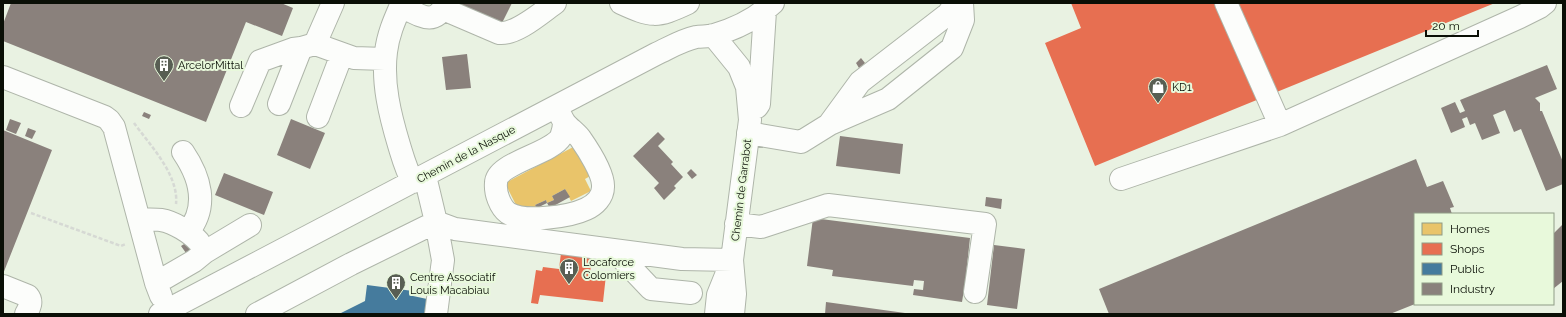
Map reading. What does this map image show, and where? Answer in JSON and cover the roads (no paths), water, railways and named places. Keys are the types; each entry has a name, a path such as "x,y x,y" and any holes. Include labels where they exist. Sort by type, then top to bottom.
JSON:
{"street":[{"path":"279,104 308,46 333,3"},
{"path":"436,314 443,260 436,222 419,179 408,173 390,113 385,59 390,33 402,4 428,18 437,16 445,6 499,34 505,34 518,28 555,3"},
{"path":"621,3 640,12 652,15 661,14 688,3"},
{"path":"1226,3 1280,125"},
{"path":"1121,179 1280,125 1520,17 1545,3"},
{"name":"Chemin de la Nasque","path":"170,311 419,179 560,114 656,54 696,37 713,35 740,24 769,7"},
{"name":"Chemin de Garrabot","path":"749,126 759,104 769,7"},
{"path":"830,124 860,82 948,14 960,9"},
{"path":"749,126 801,142 830,124 888,99 952,48 960,9"},
{"name":"Chemin de Garrabot","path":"713,35 739,67 747,87 749,126 732,260 735,294 733,314"},
{"path":"242,106 260,61 293,49 308,46 354,58 385,59"},
{"path":"318,117 342,54"},
{"path":"3,77 109,120 114,127 118,136 156,283 170,311"},
{"path":"560,114 586,146 598,169 603,184 603,194 597,201 586,209 568,214 526,218 516,216 508,212 502,205 497,194 495,182 498,175 509,167 553,145 560,138 564,130 560,114"},
{"path":"183,152 196,174 200,198 198,215 188,232"},
{"path":"736,224 761,227 828,205 985,224 975,292"},
{"path":"139,219 163,220 188,232 193,235 205,252"},
{"path":"257,314 351,264 436,222 456,229 682,259 732,260"},
{"path":"156,283 194,261 205,252 250,225"},
{"path":"614,250 651,289 691,293"},
{"name":"Chemin de Garrabot","path":"716,314 718,296 732,260"},
{"path":"3,286 28,296 30,303 26,314"}],"place":[{"name":"ArcelorMittal","path":"164,82"},
{"name":"KD1","path":"1158,104"},
{"name":"Locaforce Colomiers","path":"569,285"},
{"name":"Centre Associatif Louis Macabiau","path":"396,300"}]}
